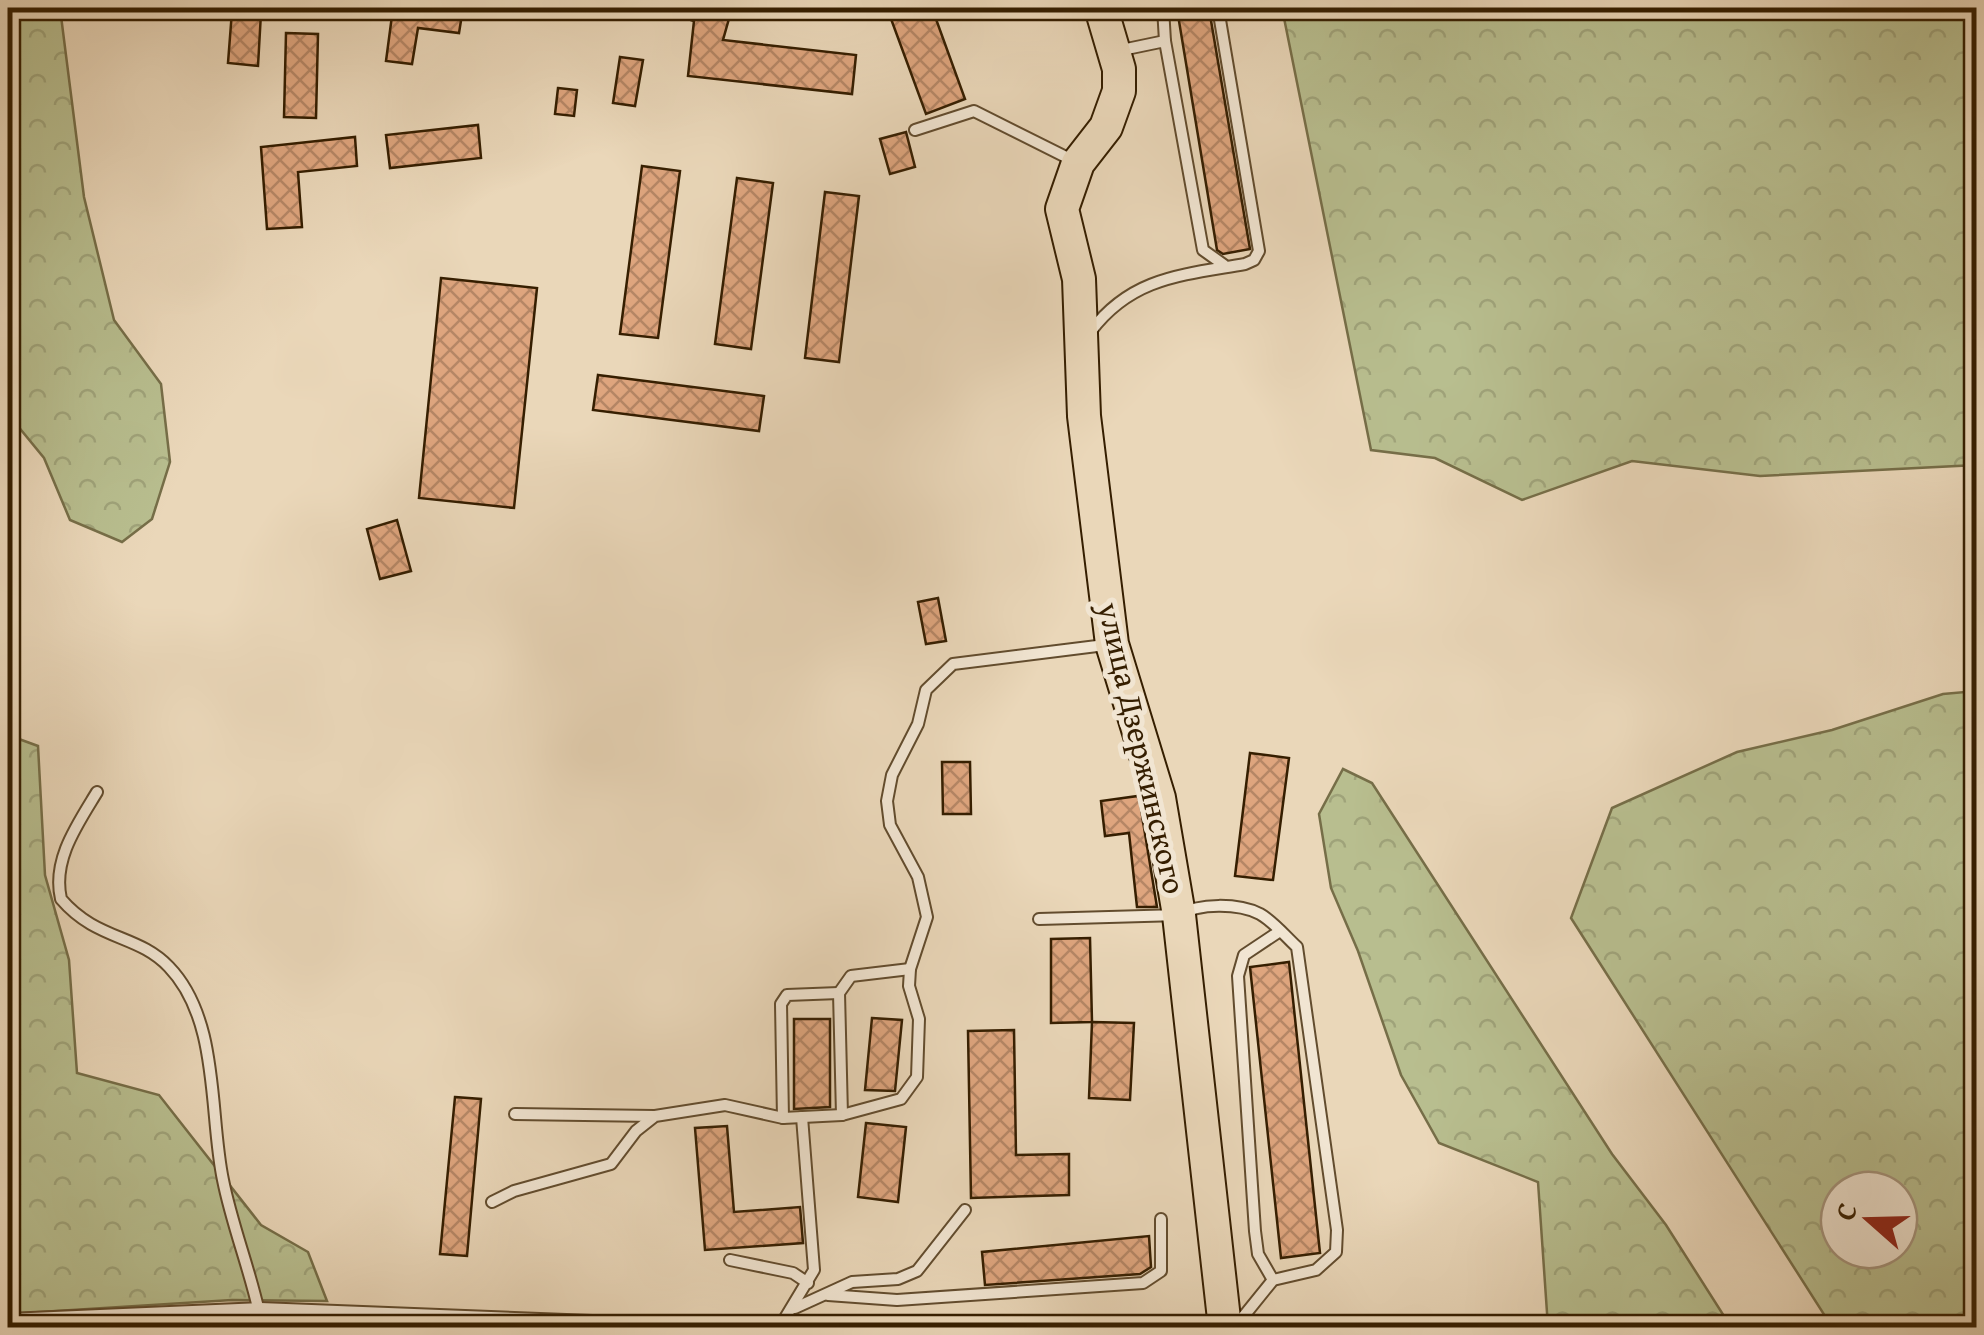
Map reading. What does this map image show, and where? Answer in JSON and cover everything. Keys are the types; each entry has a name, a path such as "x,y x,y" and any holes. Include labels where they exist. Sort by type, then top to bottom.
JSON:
{"main road":[{"name":"улица Дзержинского","path":"1101,8 1115,51 1120,91 1106,128 1078,163 1062,208 1079,279 1084,416 1112,644 1159,798 1179,915 1225,1328"}],"street":[{"path":"8,1324 260,1313 644,1328"}],"lane":[{"path":"1163,8 1165,41 1203,250 1214,262 1229,266"},
{"path":"1084,340 1115,302 1131,292 1254,260 1259,235 1218,8"},
{"path":"1115,51 1165,41"},
{"path":"915,130 974,111 1078,163"},
{"path":"515,1114 655,1116 725,1105 782,1118 802,1118 871,1111 901,1099 918,1077 919,1019 909,986 910,969 927,917 918,877 890,825 887,801 892,775 905,742 918,724 926,690 953,664 1112,644"},
{"path":"97,792 64,852 59,868 61,899 100,933 160,959 182,985 202,1037 237,1246 260,1313"},
{"path":"1039,920 1179,915 1192,907 1236,908 1260,914 1298,947 1338,1230 1336,1252 1326,1264 1273,1280 1234,1328"},
{"path":"1273,1280 1258,1254 1255,1231 1238,976 1244,955 1280,931"},
{"path":"842,1115 839,993 852,976 910,969"},
{"path":"782,1118 781,1004 788,995 839,993"},
{"path":"492,1202 514,1191 612,1164 636,1132 655,1116"},
{"path":"780,1328 808,1284 815,1248 802,1118"},
{"path":"794,1308 852,1282 898,1279 916,1271 965,1210"},
{"path":"828,1296 897,1300 1143,1282 1161,1271 1161,1219"},
{"path":"730,1260 793,1273 808,1284"}],"green space":[{"path":"8,8 60,8 84,197 114,320 161,384 170,462 152,519 122,542 70,520 44,458 8,414"},
{"path":"1282,8 1976,8 1976,465 1760,476 1632,461 1522,500 1435,458 1371,450"},
{"path":"1976,691 1976,1327 1832,1327 1571,918 1612,808 1737,752 1832,730 1943,694"},
{"path":"8,735 38,746 45,875 69,960 77,1073 159,1095 261,1225 308,1252 327,1301 232,1300 8,1314"},
{"path":"1343,769 1372,783 1612,1154 1666,1225 1731,1327 1548,1327 1538,1182 1439,1143 1401,1075 1358,951 1331,888 1319,814"}],"building":[{"path":"393,8 463,8 459,33 418,28 412,64 386,61"},
{"path":"732,8 723,40 856,55 852,94 688,76 694,21 661,11"},
{"path":"887,8 932,8 965,99 926,114"},
{"path":"1209,9 1250,249 1223,254 1217,250 1178,15"},
{"path":"232,11 261,13 258,66 228,63"},
{"path":"286,33 318,34 316,118 284,117"},
{"path":"620,57 643,60 635,106 613,103"},
{"path":"558,88 577,90 574,116 555,114"},
{"path":"478,125 481,158 390,168 386,135"},
{"path":"906,132 915,167 890,174 880,139"},
{"path":"355,137 357,166 298,172 302,227 267,229 261,147"},
{"path":"642,166 680,171 658,338 620,334"},
{"path":"737,178 773,183 751,349 715,344"},
{"path":"825,192 859,196 839,362 805,358"},
{"path":"441,278 537,288 514,508 419,498"},
{"path":"598,375 764,396 759,431 593,410"},
{"path":"397,520 411,571 380,579 367,529"},
{"path":"938,598 946,641 926,644 918,602"},
{"path":"1250,753 1289,758 1273,880 1235,876"},
{"path":"942,762 970,762 971,814 943,814"},
{"path":"1138,796 1157,907 1137,907 1129,833 1105,836 1101,801"},
{"path":"1090,938 1092,1022 1051,1023 1051,939"},
{"path":"1289,962 1320,1253 1281,1258 1250,967"},
{"path":"872,1018 902,1020 895,1091 865,1090"},
{"path":"794,1019 830,1019 830,1107 794,1109"},
{"path":"1092,1022 1134,1023 1130,1100 1089,1098"},
{"path":"1014,1030 1016,1155 1069,1154 1069,1195 971,1198 968,1031"},
{"path":"455,1097 481,1099 467,1256 440,1254"},
{"path":"866,1123 906,1127 898,1202 858,1197"},
{"path":"727,1126 734,1212 800,1207 803,1243 705,1250 695,1128"},
{"path":"1149,1236 1151,1267 1140,1274 985,1285 982,1252"}]}
